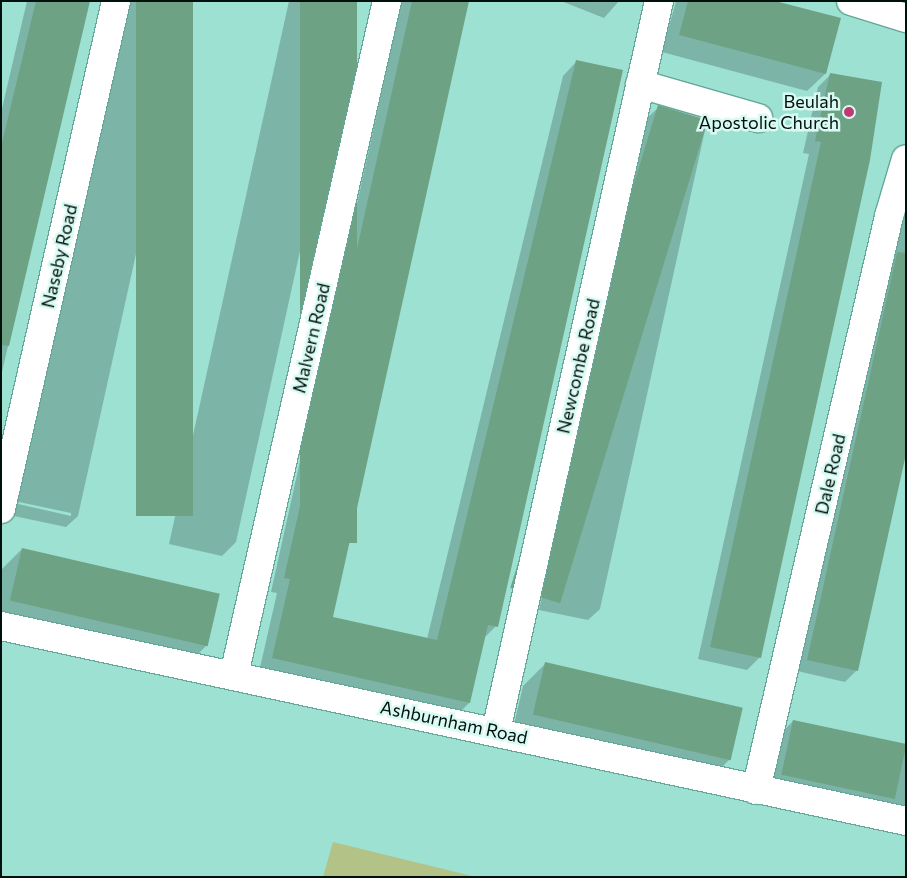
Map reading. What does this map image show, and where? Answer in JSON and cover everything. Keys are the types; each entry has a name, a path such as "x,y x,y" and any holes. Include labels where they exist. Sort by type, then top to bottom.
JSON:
{"street":[{"name":"Naseby Road","path":"1,510 116,1"},
{"name":"Malvern Road","path":"234,676 387,1"},
{"name":"Newcombe Road","path":"496,731 659,1"},
{"path":"851,1 906,18"},
{"path":"640,84 758,118"},
{"name":"Dale Road","path":"756,790 889,216 906,159"},
{"name":"Ashburnham Road","path":"1,626 496,731 756,790 906,821"}],"green space":[{"path":"333,842 476,877 323,877"}],"building":[{"path":"36,1 90,1 9,346 1,345 1,147"},
{"path":"136,1 193,1 193,516 136,516"},
{"path":"300,1 357,1 357,543 300,543"},
{"path":"412,1 469,1 333,617 437,640 576,60 623,70 498,627 488,625 470,703 272,658 290,579 284,578"},
{"path":"688,1 775,1 841,18 826,74 679,35"},
{"path":"830,73 882,82 870,160 761,658 710,647 821,142 815,141"},
{"path":"658,105 708,120 560,603 510,588"},
{"path":"897,252 906,253 906,454 858,671 807,660"},
{"path":"22,548 220,594 208,646 10,601"},
{"path":"545,662 743,708 731,760 533,715"},
{"path":"793,720 906,744 895,799 781,775"}],"place":[{"name":"Beulah Apostolic Church","path":"849,112"}]}
